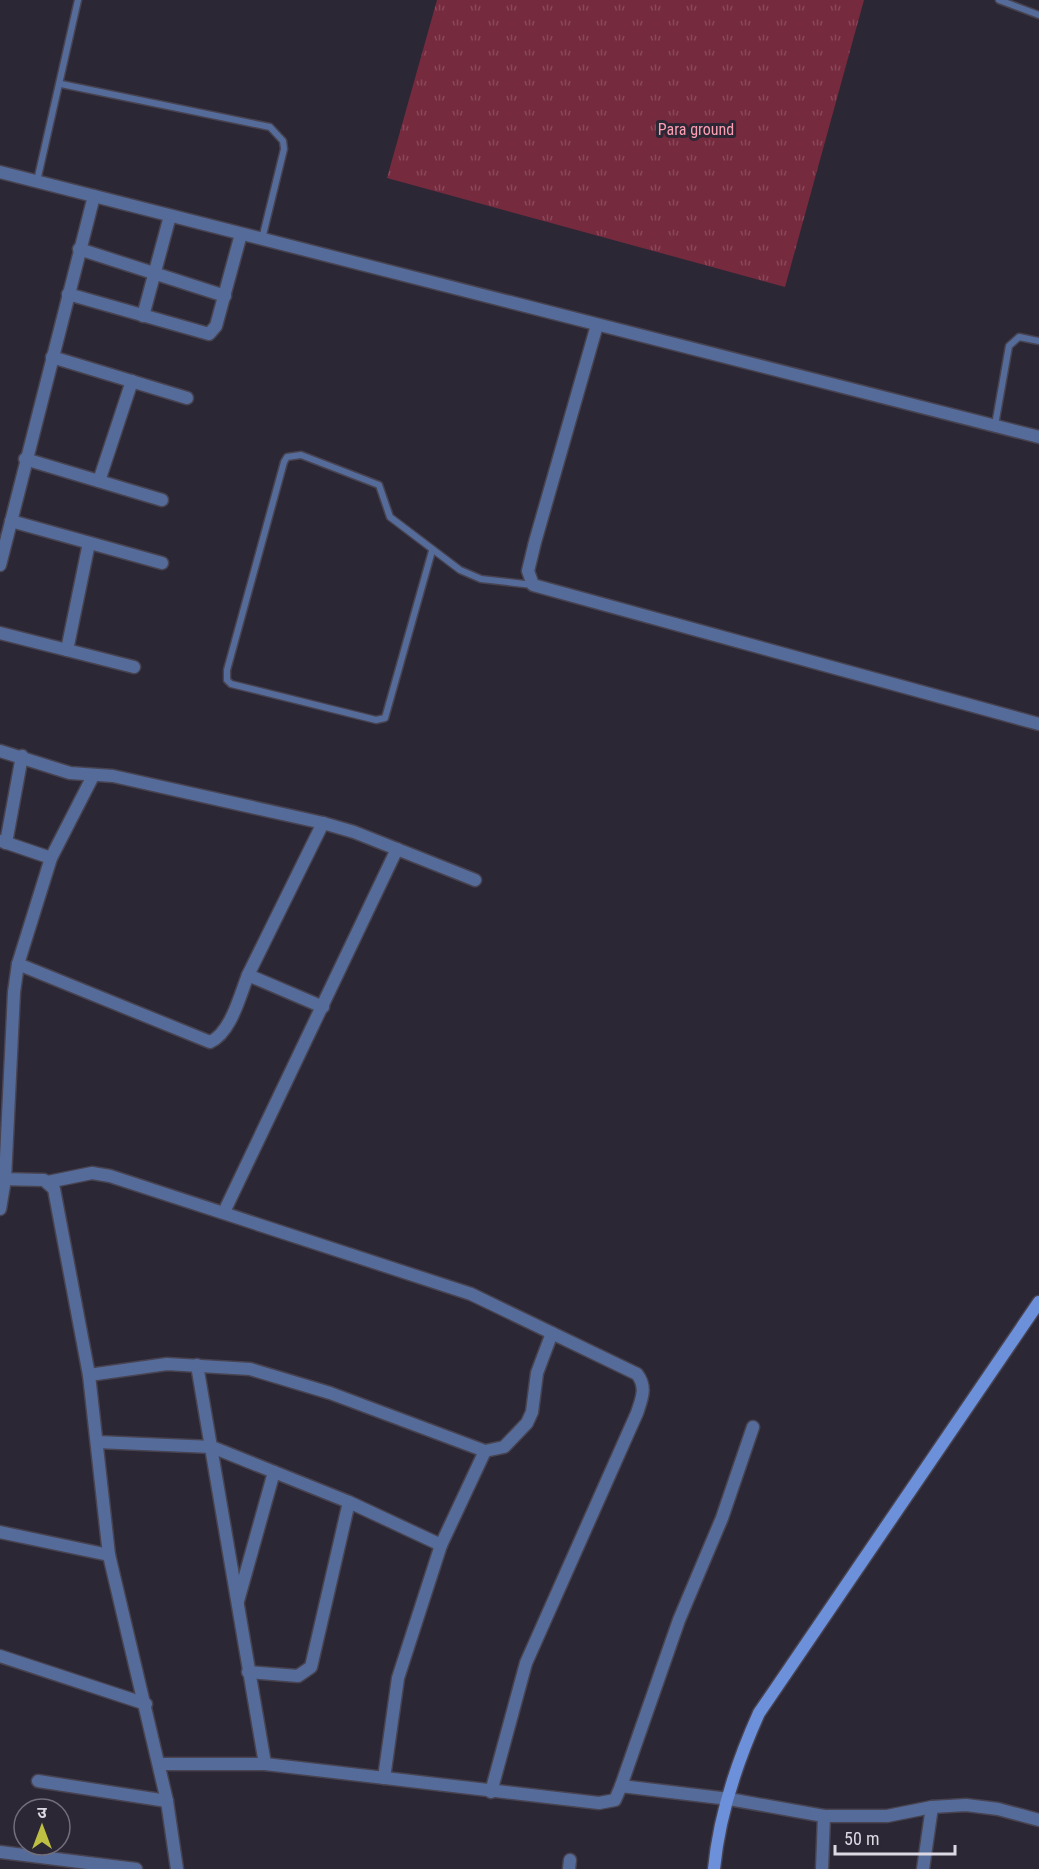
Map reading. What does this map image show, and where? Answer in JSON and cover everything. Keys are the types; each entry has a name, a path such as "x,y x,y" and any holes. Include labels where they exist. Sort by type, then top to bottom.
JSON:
{"street":[{"path":"0,172 1039,437"},
{"path":"0,565 25,459 94,196"},
{"path":"143,316 153,272 170,216"},
{"path":"68,294 209,334 216,326 241,234"},
{"path":"79,249 225,296"},
{"path":"597,326 535,542 528,571 534,585 1039,724"},
{"path":"52,357 187,398"},
{"path":"99,481 132,381"},
{"path":"25,459 162,500"},
{"path":"11,521 162,563"},
{"path":"67,650 89,543"},
{"path":"0,633 134,667"},
{"path":"0,751 22,756 70,773 113,776 323,823 475,880"},
{"path":"22,756 3,842 51,858"},
{"path":"0,1209 14,992 18,964 51,858 93,776"},
{"path":"18,964 210,1042 217,1039 225,1029 248,975 323,823"},
{"path":"224,1212 397,849"},
{"path":"248,975 323,1007"},
{"path":"3,1179 48,1182 92,1173 110,1176 471,1294 637,1374 643,1382 643,1394 526,1663 491,1792"},
{"path":"48,1182 54,1189 89,1375 109,1555 159,1764 177,1869"},
{"path":"714,1869 729,1798 743,1749 759,1713 1039,1302"},
{"path":"89,1375 167,1364 250,1369 307,1386 485,1451 504,1448 526,1424 532,1412 537,1373 552,1333"},
{"path":"197,1365 213,1448 248,1672 265,1764"},
{"path":"159,1764 265,1764 491,1792 599,1803 615,1800 679,1620 722,1518 753,1427"},
{"path":"97,1442 213,1448 349,1502 441,1545"},
{"path":"384,1778 398,1678 441,1545 485,1451"},
{"path":"237,1605 274,1472"},
{"path":"248,1672 298,1676 311,1667 349,1502"},
{"path":"0,1532 109,1555"},
{"path":"0,1656 146,1704"},
{"path":"38,1781 167,1801"},
{"path":"621,1786 729,1798 824,1816 887,1816 932,1806 977,1807 1039,1820"},
{"path":"923,1869 932,1806"},
{"path":"822,1869 824,1816"},
{"path":"0,1852 136,1869"}],"lane":[{"path":"37,181 61,84 78,0"},
{"path":"999,0 1039,15"},
{"path":"61,84 270,127 283,141 284,150 262,239"},
{"path":"995,425 1009,346 1019,337 1039,341"},
{"path":"432,551 385,718 376,720 231,684 227,680 227,670 287,457 301,455 379,485 390,517 460,570 481,579 534,585"}],"green space":[{"name":"Para ground","path":"437,0 864,0 785,287 387,178"}]}
